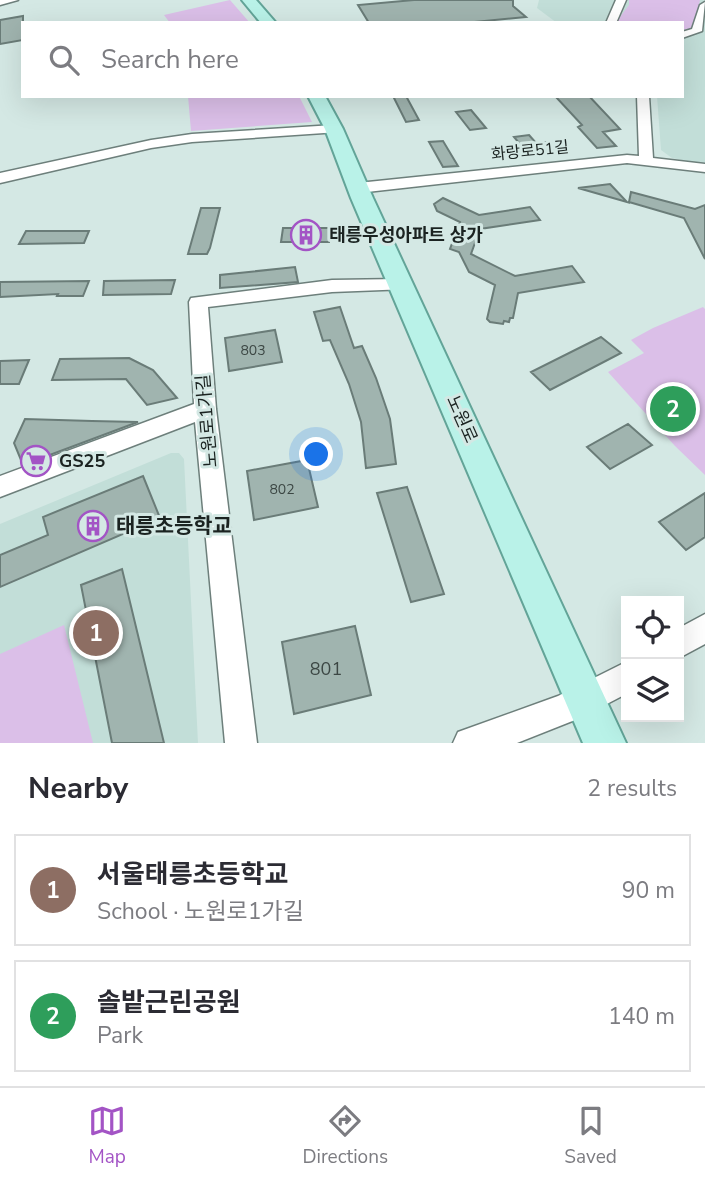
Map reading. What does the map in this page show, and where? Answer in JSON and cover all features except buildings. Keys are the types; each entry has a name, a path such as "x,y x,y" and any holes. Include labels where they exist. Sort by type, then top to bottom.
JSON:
{"main road":[{"path":"249,0 267,21"},
{"name":"노원로","path":"317,98 334,129 606,743"}],"street":[{"path":"0,2 13,0"},
{"path":"612,21 621,0"},
{"path":"684,35 696,32 705,5"},
{"path":"643,98 646,160"},
{"path":"0,178 151,144 192,138 334,129"},
{"name":"화랑로51길","path":"358,188 599,161 646,160 705,168"},
{"name":"노원로1가길","path":"241,743 205,409 198,302 332,286 401,285"},
{"path":"0,487 205,409"},
{"path":"684,641 705,628"},
{"path":"469,743 549,718 587,701 621,680"}],"shaded area":[{"path":"230,0 248,21 168,21 164,15"},
{"path":"539,0 705,0 705,165 672,158 661,150 657,98 684,98 684,21 554,21 537,8"},
{"path":"629,0 700,0 694,28 684,30 684,21 617,21 629,5"},
{"path":"188,98 300,98 312,122 191,131"},
{"path":"703,307 705,475 608,372 644,353 631,340"},
{"path":"171,453 179,453 184,459 198,743 0,743 0,524"},
{"path":"64,625 93,743 0,743 0,654"}],"place":[{"name":"태릉우성아파트 상가","path":"306,235"},
{"name":"솔밭근린공원","path":"673,409"},
{"name":"GS25","path":"36,461"},
{"name":"태릉초등학교","path":"93,526"},
{"name":"서울태릉초등학교","path":"96,633"}]}
